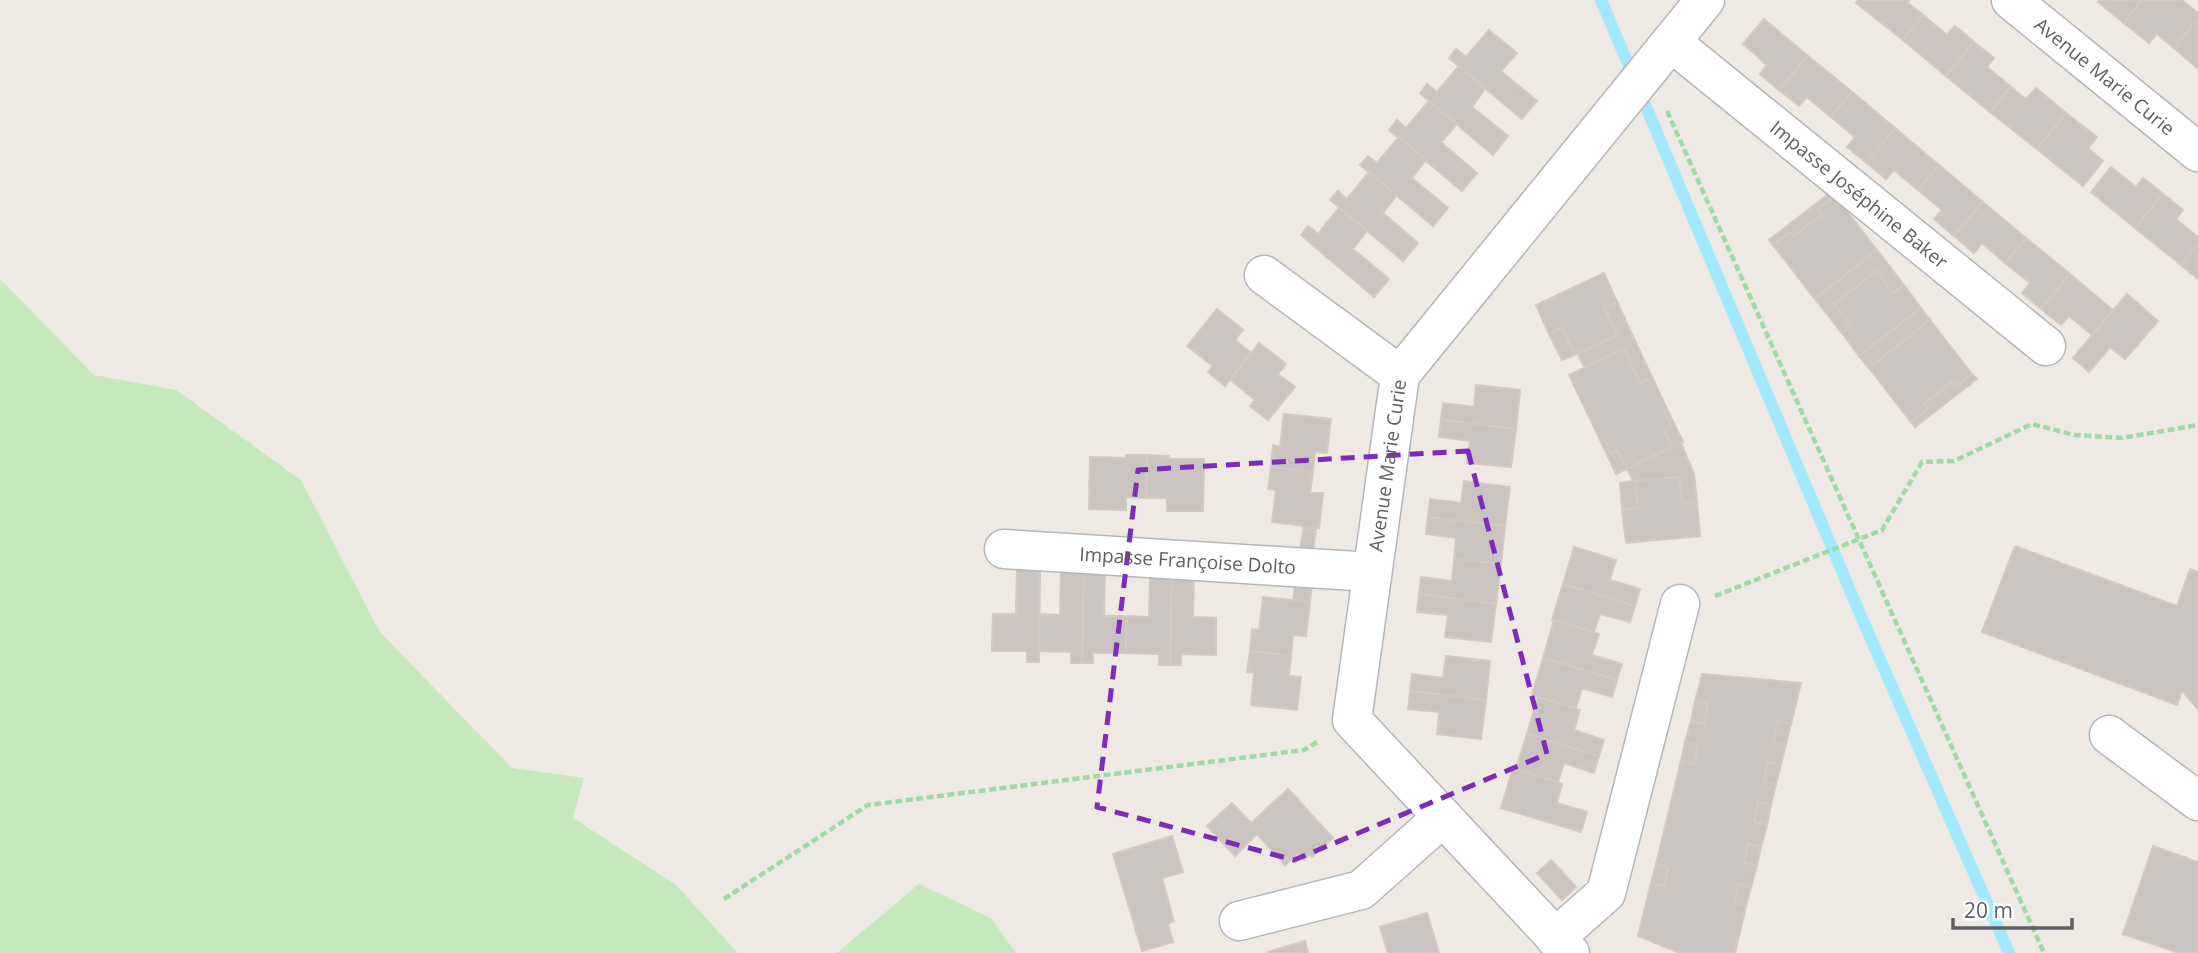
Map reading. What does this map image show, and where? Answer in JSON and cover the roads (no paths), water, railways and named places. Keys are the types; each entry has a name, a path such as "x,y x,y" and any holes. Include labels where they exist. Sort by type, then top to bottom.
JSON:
{"street":[{"name":"Avenue Marie Curie","path":"1443,817 1352,720 1399,375 1704,0"},
{"name":"Avenue Marie Curie","path":"2011,0 2198,152"},
{"name":"Impasse Joséphine Baker","path":"1655,61 2046,346"},
{"path":"1264,275 1399,375"},
{"name":"Impasse Françoise Dolto","path":"1004,549 1372,572"},
{"path":"1239,921 1361,890 1443,817 1562,945 1606,893 1680,604"},
{"path":"2109,735 2198,801"}],"waterway":[{"path":"1601,0 1860,614 2009,953"}]}
